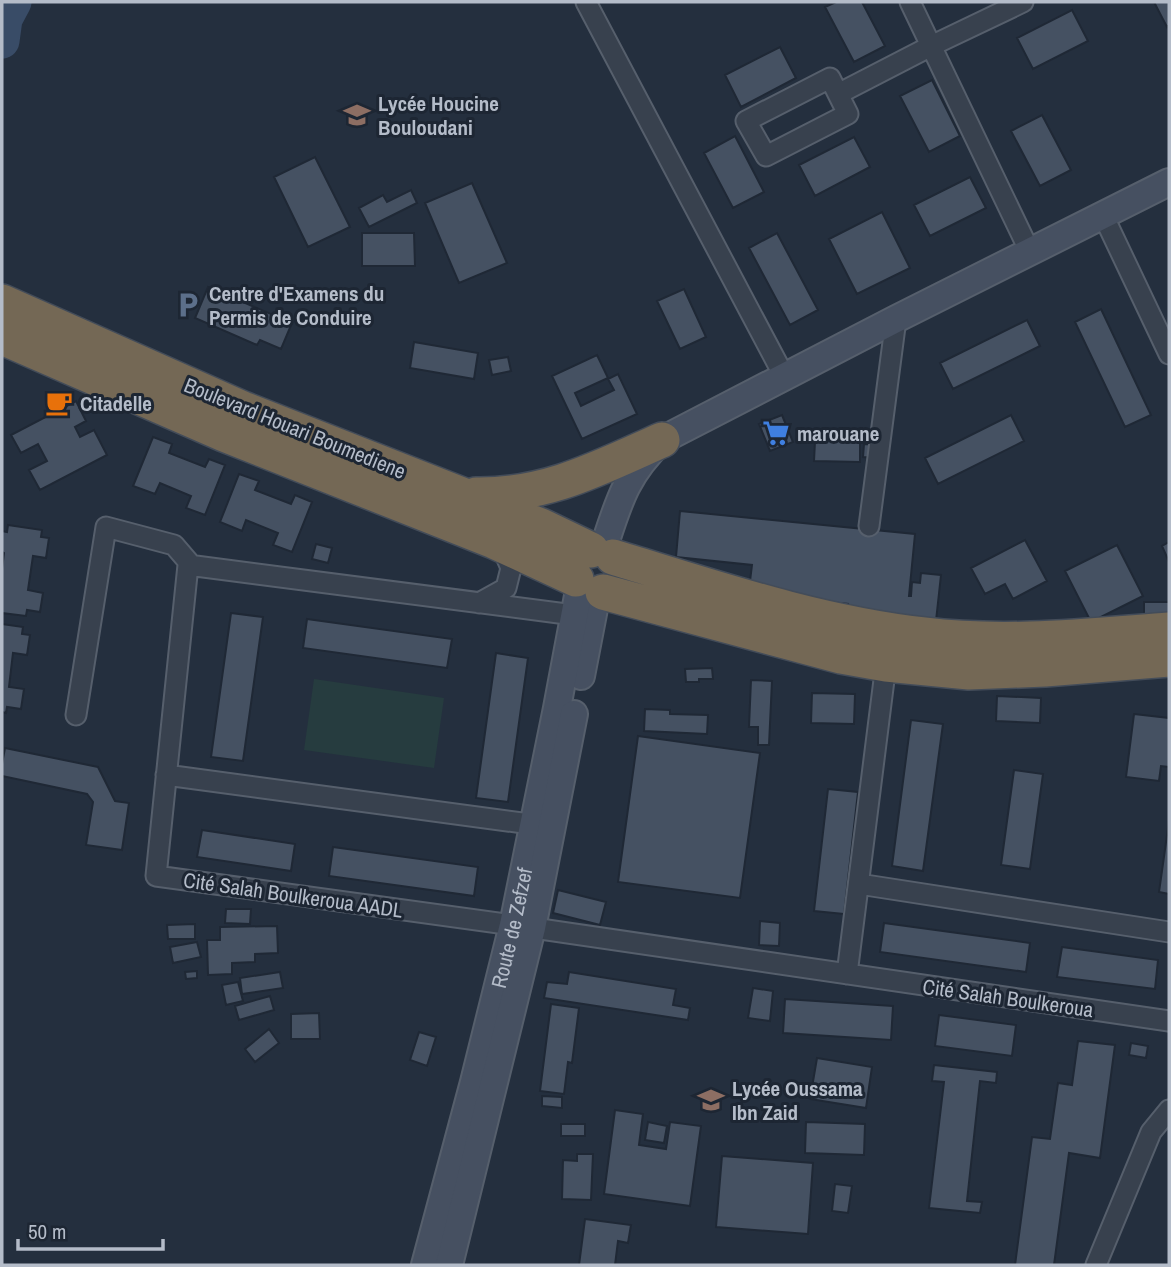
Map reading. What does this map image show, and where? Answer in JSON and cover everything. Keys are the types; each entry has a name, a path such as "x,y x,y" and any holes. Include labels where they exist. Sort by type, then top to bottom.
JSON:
{"highway":[{"name":"Boulevard Houari Boumediene","path":"5,315 541,526 592,581 925,636 999,639 1169,630"},
{"name":"Boulevard Houari Boumediene","path":"5,315 225,434 592,581 841,656 886,664 969,672 1169,660"},
{"path":"459,494 497,495 538,489 579,477 662,440"}],"main road":[{"path":"662,440 896,318 1169,182"},
{"name":"Route de Zefzef","path":"449,1265 523,927 592,581 628,481 647,454 662,440"},
{"name":"Route de Zefzef","path":"425,1265 523,927"}],"street":[{"path":"586,2 784,376"},
{"path":"910,2 1030,252"},
{"path":"838,93 1023,2"},
{"path":"830,78 838,93 848,114 766,156 746,121 830,78"},
{"path":"1103,215 1169,354"},
{"path":"869,526 896,318"},
{"path":"76,715 106,527 174,545 192,566 479,603 592,581"},
{"path":"479,603 506,588 511,568 501,544"},
{"name":"Cité Salah Boulkeroua AADL","path":"192,566 188,565 156,876 523,927"},
{"path":"847,974 886,664"},
{"path":"166,775 543,825"},
{"path":"859,884 1169,932"},
{"name":"Cité Salah Boulkeroua","path":"523,927 1169,1021"},
{"path":"1096,1265 1152,1132 1169,1110"}],"green space":[{"path":"314,679 444,698 434,768 304,750"}],"building":[{"path":"836,2 862,2 885,46 854,62 825,7"},
{"path":"1154,2 1169,2 1167,27"},
{"path":"1072,10 1088,41 1033,69 1017,38"},
{"path":"780,47 796,78 741,107 725,75"},
{"path":"932,80 960,136 929,152 900,96"},
{"path":"1042,115 1071,170 1040,186 1011,131"},
{"path":"735,136 764,192 733,208 704,153"},
{"path":"854,137 870,167 815,196 799,165"},
{"path":"315,157 350,227 308,247 274,177"},
{"path":"970,177 986,208 930,236 914,205"},
{"path":"472,183 507,263 459,283 425,203"},
{"path":"411,190 417,203 369,227 359,208 383,195 387,202"},
{"path":"882,212 910,268 857,294 829,239"},
{"path":"362,233 414,233 415,266 362,266"},
{"path":"777,233 818,310 790,325 749,248"},
{"path":"208,287 292,323 281,349 260,340 257,345 195,318"},
{"path":"684,289 706,337 680,349 657,301"},
{"path":"1101,309 1151,415 1125,427 1075,322"},
{"path":"1027,320 1040,346 953,389 940,363"},
{"path":"414,342 478,353 474,379 410,368"},
{"path":"597,355 608,378 575,393 581,406 614,390 608,379 618,374 637,414 582,439 552,376"},
{"path":"508,357 511,371 492,375 489,360"},
{"path":"76,401 86,421 75,427 80,437 94,430 107,455 40,490 29,470 47,461 38,444 21,453 11,435"},
{"name":"marouane","path":"782,415 793,442 770,451 759,424"},
{"path":"1011,415 1024,441 938,484 925,458"},
{"path":"823,430 860,431 860,462 814,461 815,441 823,442"},
{"path":"153,437 172,444 169,453 205,467 209,459 225,465 205,515 186,508 191,496 160,483 155,494 133,486"},
{"path":"864,444 880,445 879,458 863,457"},
{"path":"239,474 259,481 255,490 291,504 295,495 312,502 292,552 273,545 278,533 246,520 242,531 220,522"},
{"path":"680,511 915,534 909,596 912,582 920,583 921,573 941,575 935,630 846,621 848,604 739,593 750,581 752,565 676,557"},
{"path":"8,525 42,530 41,537 49,538 46,558 33,556 28,590 43,593 40,612 27,610 26,616 2,613 2,531 7,532"},
{"path":"1025,540 1047,581 1013,599 1005,584 985,594 971,568"},
{"path":"1169,542 1169,562 1162,546"},
{"path":"316,544 332,548 328,563 312,559"},
{"path":"1117,545 1143,596 1091,622 1065,571"},
{"path":"1144,602 1169,602 1169,625 1144,625"},
{"path":"231,613 263,617 243,761 211,757"},
{"path":"307,619 452,639 447,668 303,648"},
{"path":"2,624 23,627 22,634 30,635 27,655 13,653 9,687 24,689 21,709 7,707 6,713 2,712"},
{"path":"496,653 528,658 508,802 476,798"},
{"path":"712,668 713,679 686,682 685,669"},
{"path":"751,680 772,681 769,745 758,745 758,727 749,727"},
{"path":"812,693 855,694 854,724 811,723"},
{"path":"997,696 1041,698 1040,723 996,721"},
{"path":"645,709 670,710 670,714 708,715 707,734 644,731"},
{"path":"1134,714 1169,718 1169,767 1161,766 1159,781 1126,777"},
{"path":"911,720 943,724 923,871 892,866"},
{"path":"638,736 760,753 740,898 618,882"},
{"path":"5,748 98,767 115,801 129,803 122,850 86,845 93,802 87,794 2,776"},
{"path":"1014,770 1043,774 1030,869 1001,865"},
{"path":"828,789 858,792 844,914 814,911"},
{"path":"1169,821 1169,894 1159,892"},
{"path":"202,830 295,844 291,871 197,857"},
{"path":"333,847 478,867 474,896 329,876"},
{"path":"558,890 606,902 600,925 553,913"},
{"path":"226,909 251,909 250,924 225,923"},
{"path":"760,921 780,923 779,946 759,945"},
{"path":"884,923 1030,943 1026,972 880,952"},
{"path":"195,924 195,939 168,939 167,925"},
{"path":"277,926 278,953 255,954 255,962 232,963 232,974 208,975 207,940 220,940 220,927"},
{"path":"197,942 201,957 173,963 170,947"},
{"path":"1062,947 1158,960 1155,989 1057,977"},
{"path":"197,971 197,978 186,979 185,972"},
{"path":"280,972 283,988 242,994 240,978"},
{"path":"569,972 676,989 673,1005 690,1008 688,1020 544,998 547,982 567,984"},
{"path":"238,982 243,1001 226,1005 222,985"},
{"path":"753,988 773,991 770,1021 748,1018"},
{"path":"270,996 274,1010 239,1020 235,1006"},
{"path":"785,999 893,1006 891,1040 783,1033"},
{"path":"551,1004 579,1008 572,1063 568,1062 564,1094 540,1091"},
{"path":"319,1013 320,1039 291,1039 291,1014"},
{"path":"939,1015 1016,1025 1012,1056 935,1046"},
{"path":"269,1029 279,1043 255,1062 245,1049"},
{"path":"419,1032 436,1037 427,1066 410,1060"},
{"path":"1078,1041 1115,1045 1100,1158 1069,1153 1054,1265 1015,1265 1032,1137 1050,1139 1058,1083 1072,1085"},
{"path":"1131,1043 1148,1046 1146,1058 1129,1055"},
{"path":"817,1058 872,1067 866,1108 810,1099"},
{"path":"934,1065 997,1072 996,1083 980,1081 967,1201 982,1202 980,1213 929,1208 944,1082 932,1081"},
{"path":"542,1096 562,1097 562,1108 542,1106"},
{"path":"615,1110 643,1114 639,1145 666,1149 670,1122 701,1126 690,1206 604,1194"},
{"path":"648,1122 667,1126 664,1143 645,1140"},
{"path":"806,1122 865,1124 864,1155 805,1153"},
{"path":"561,1124 585,1124 585,1136 561,1136"},
{"path":"577,1154 593,1154 591,1200 562,1199 563,1160 577,1161"},
{"path":"722,1156 813,1163 808,1234 716,1227"},
{"path":"835,1184 852,1186 848,1213 832,1211"},
{"path":"585,1219 631,1225 628,1243 618,1241 615,1265 579,1265"}],"waterway":[{"path":"2,41 5,19 14,2"}],"place":[{"name":"Lycée Houcine Bouloudani","path":"357,115"},
{"name":"Centre d'Examens du Permis de Conduire","path":"188,305"},
{"name":"Citadelle","path":"59,403"},
{"name":"marouane","path":"776,433"},
{"name":"Lycée Oussama Ibn Zaid","path":"711,1100"}]}
